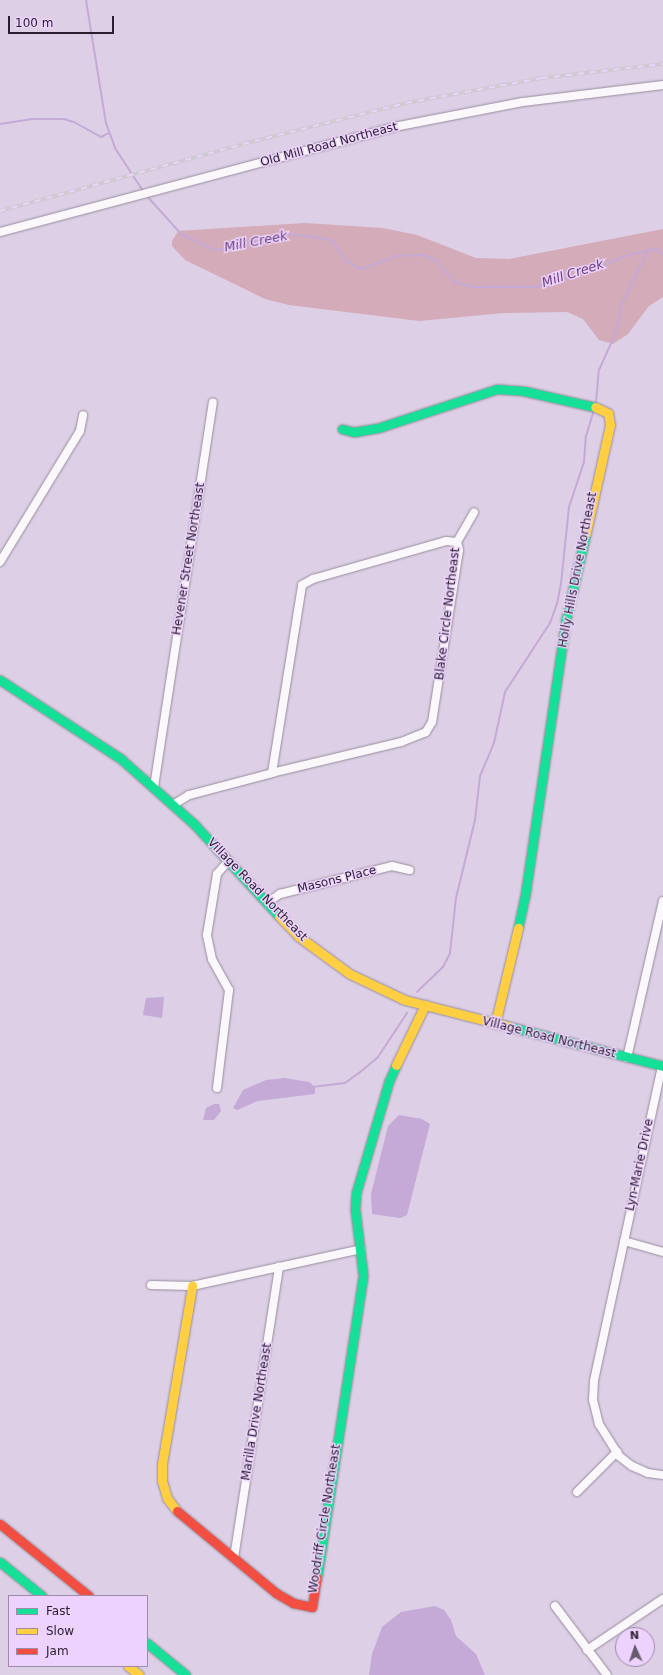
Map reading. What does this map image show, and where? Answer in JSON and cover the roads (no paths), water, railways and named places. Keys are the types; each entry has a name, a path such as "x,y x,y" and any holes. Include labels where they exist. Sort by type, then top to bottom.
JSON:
{"main road":[{"name":"Holly Hills Drive Northeast","path":"342,429 354,432 381,427 497,389 524,391 602,409 608,413 610,425 566,619 525,896 496,1024"},
{"name":"Village Road Northeast","path":"0,680 120,759 154,787 229,860 298,936 350,974 376,988 425,1005 663,1066"},
{"name":"Woodriff Circle Northeast","path":"192,1286 164,1454 162,1481 167,1498 176,1511 284,1598 312,1607 363,1275 355,1209 361,1172 389,1080 425,1005"},
{"path":"0,1524 88,1595"},
{"path":"0,1562 41,1595"},
{"path":"148,1644 186,1675"},
{"path":"129,1667 139,1675"}],"street":[{"name":"Old Mill Road Northeast","path":"0,232 132,196 296,155 367,133 435,118 544,99 663,85"},
{"name":"Hevener Street Northeast","path":"154,787 213,403"},
{"path":"0,562 80,431 82,415"},
{"path":"457,542 474,512"},
{"name":"Blake Circle Northeast","path":"173,805 190,795 272,772 400,742 426,732 432,722 436,700 458,550 457,542 446,541 313,579 302,585 272,772"},
{"path":"217,1088 228,990 212,959 207,935 217,874 229,860"},
{"name":"Masons Place","path":"267,902 280,894 392,866 410,870"},
{"path":"627,1058 663,901"},
{"name":"Lyn-Marie Drive","path":"663,1066 594,1381 593,1400 599,1424 617,1452 632,1466 648,1473 663,1475"},
{"path":"624,1241 663,1252"},
{"path":"151,1285 192,1286 360,1249"},
{"name":"Marilla Drive Northeast","path":"234,1558 279,1266"},
{"path":"577,1492 617,1452"},
{"path":"587,1650 663,1599"},
{"path":"555,1606 607,1675"}],"waterway":[{"path":"86,0 106,123 115,148 143,191"},
{"path":"0,124 31,119 64,119 74,122 101,137 109,133"},
{"name":"Mill Creek","path":"146,195 181,234 214,250 233,248 266,237 291,234 328,239 333,242 347,262 361,269 397,256 424,255 436,261 455,282 473,287 536,287 590,271 628,255 657,249 663,254"},
{"path":"596,402 599,370 617,330 622,303 648,250"},
{"path":"417,992 443,967 450,953 456,898 475,820 480,776 494,743 505,692 550,623 557,604 561,584 569,507 584,462 586,436 594,410"},
{"path":"312,1087 345,1083 359,1073 378,1057 407,1013"}],"railway":[{"path":"0,211 243,144 406,103 542,78 663,64"}]}
